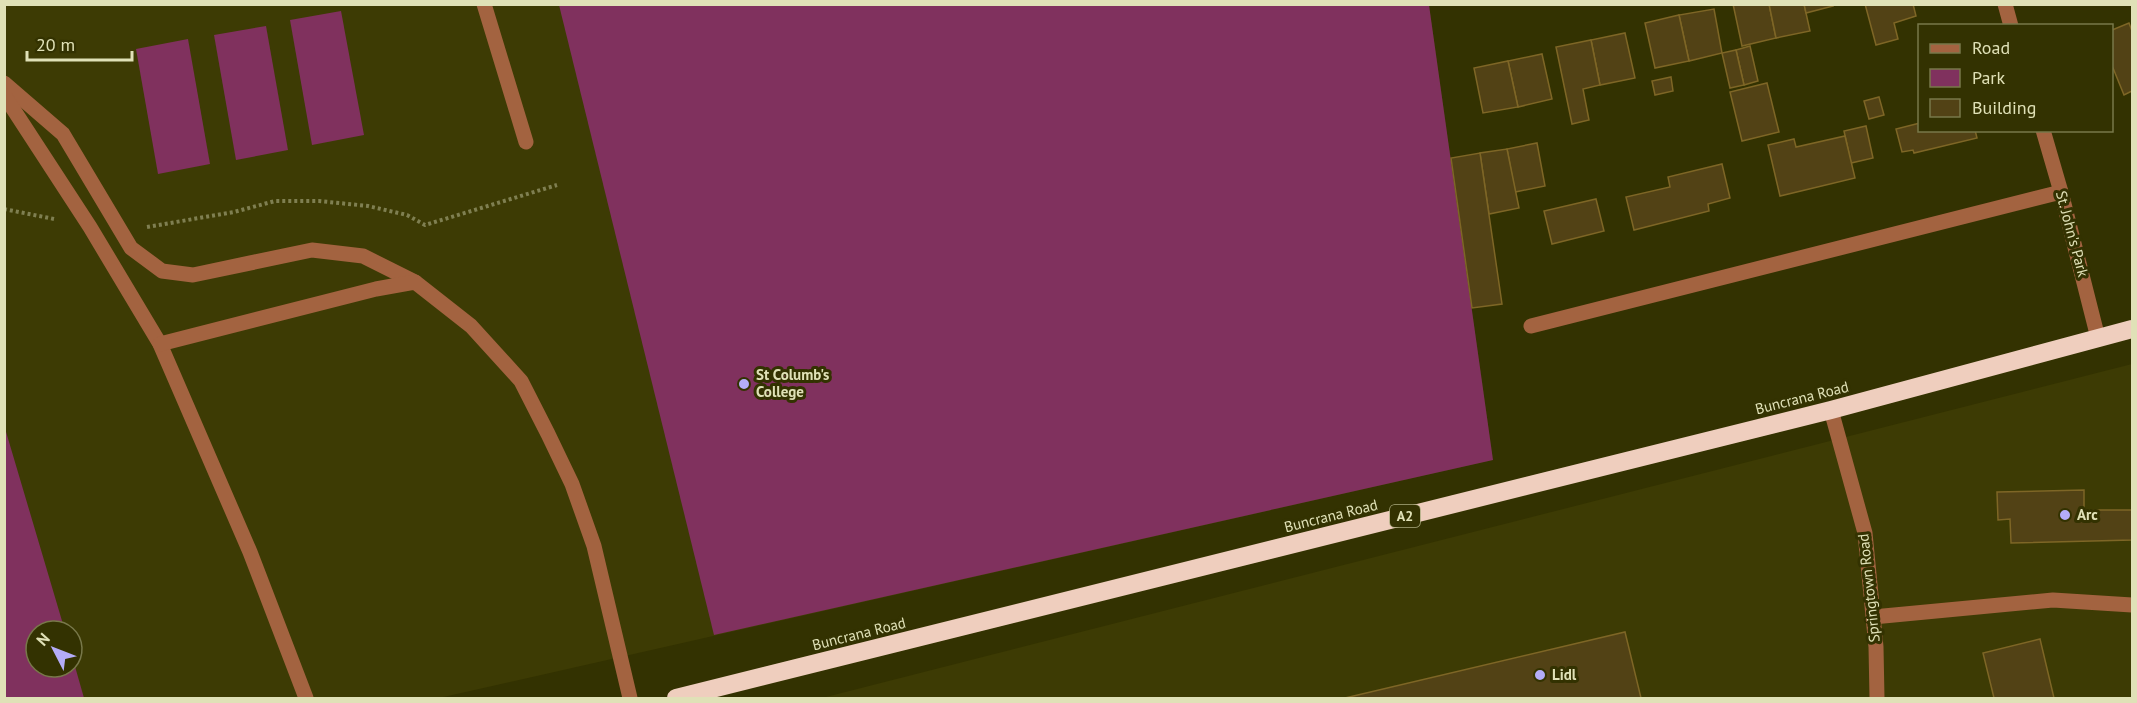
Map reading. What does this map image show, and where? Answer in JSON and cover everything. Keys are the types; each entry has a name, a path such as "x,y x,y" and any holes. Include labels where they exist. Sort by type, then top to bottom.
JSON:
{"highway":[{"name":"Buncrana Road","path":"676,699 1831,410 2133,329"}],"street":[{"path":"484,4 526,142"},
{"path":"2005,4 2010,24"},
{"path":"4,83 63,134 131,248 162,271 193,275 312,250 363,256 415,282 471,326 521,381 572,484 594,546 630,699"},
{"path":"4,95 90,227 160,344 249,552 306,699"},
{"name":"St. John's Park","path":"2044,132 2098,338"},
{"path":"1531,326 2061,192"},
{"path":"160,344 376,289 415,282"},
{"name":"Springtown Road","path":"1831,410 1865,533 1873,616 1877,699"},
{"path":"1873,616 2053,600 2133,605"}],"path":[{"path":"121,229 148,227 275,201 319,201 368,206 407,215 425,225 557,185"},
{"path":"4,209 90,227"}],"shaded area":[{"name":"St Columb's College","path":"4,5 1429,5 1493,460 439,698 5,698"},
{"path":"2132,364 2132,698 822,698"}],"green space":[{"path":"559,5 1429,5 1493,460 714,635"},
{"path":"341,11 364,135 312,145 290,20"},
{"path":"266,26 288,150 236,160 214,35"},
{"path":"188,39 210,164 158,174 136,49"},
{"path":"4,425 61,619 24,619 24,679 79,679 84,698 5,698"}],"building":[{"path":"1733,4 1769,4 1776,38 1742,46"},
{"path":"1769,4 1804,4 1810,31 1776,38"},
{"path":"1804,4 1832,4 1833,6 1806,13"},
{"path":"1865,4 1913,4 1916,16 1894,23 1898,39 1876,45"},
{"path":"1714,9 1722,53 1689,61 1679,15"},
{"path":"1679,15 1689,61 1655,68 1645,23"},
{"path":"2129,23 2132,31 2132,91 2124,95 2113,68 2113,30"},
{"path":"1625,33 1635,78 1600,85 1591,40"},
{"path":"1591,40 1600,85 1583,89 1589,120 1572,124 1556,47"},
{"path":"1750,46 1758,81 1744,85 1736,50"},
{"path":"1736,50 1744,85 1730,88 1722,53"},
{"path":"1542,54 1552,99 1518,107 1508,61"},
{"path":"1508,61 1518,107 1483,113 1474,68"},
{"path":"1671,77 1673,91 1655,95 1652,81"},
{"path":"1767,83 1779,132 1742,141 1730,92"},
{"path":"1879,97 1884,115 1869,119 1864,101"},
{"path":"1918,124 1918,132 1976,132 1977,138 1914,153 1913,150 1902,152 1896,129"},
{"path":"1866,126 1873,158 1851,163 1844,131"},
{"path":"1845,136 1855,178 1780,196 1768,145 1794,139 1796,147"},
{"path":"1537,143 1545,186 1515,192 1507,149"},
{"path":"1507,149 1519,208 1489,214 1480,153"},
{"path":"1480,153 1502,304 1472,308 1451,158"},
{"path":"1722,164 1730,198 1708,204 1709,211 1634,230 1626,197 1670,187 1668,177"},
{"path":"1596,199 1604,231 1552,244 1544,211"},
{"name":"Arc","path":"2084,490 2084,510 2132,510 2132,540 2011,543 2010,519 1998,520 1997,492"},
{"name":"Lidl","path":"1625,632 1641,698 1345,698"},
{"path":"2040,639 2054,698 1994,698 1983,653"}],"place":[{"name":"St Columb's College","path":"744,384"},
{"name":"Arc","path":"2065,515"},
{"name":"Lidl","path":"1540,675"}]}
